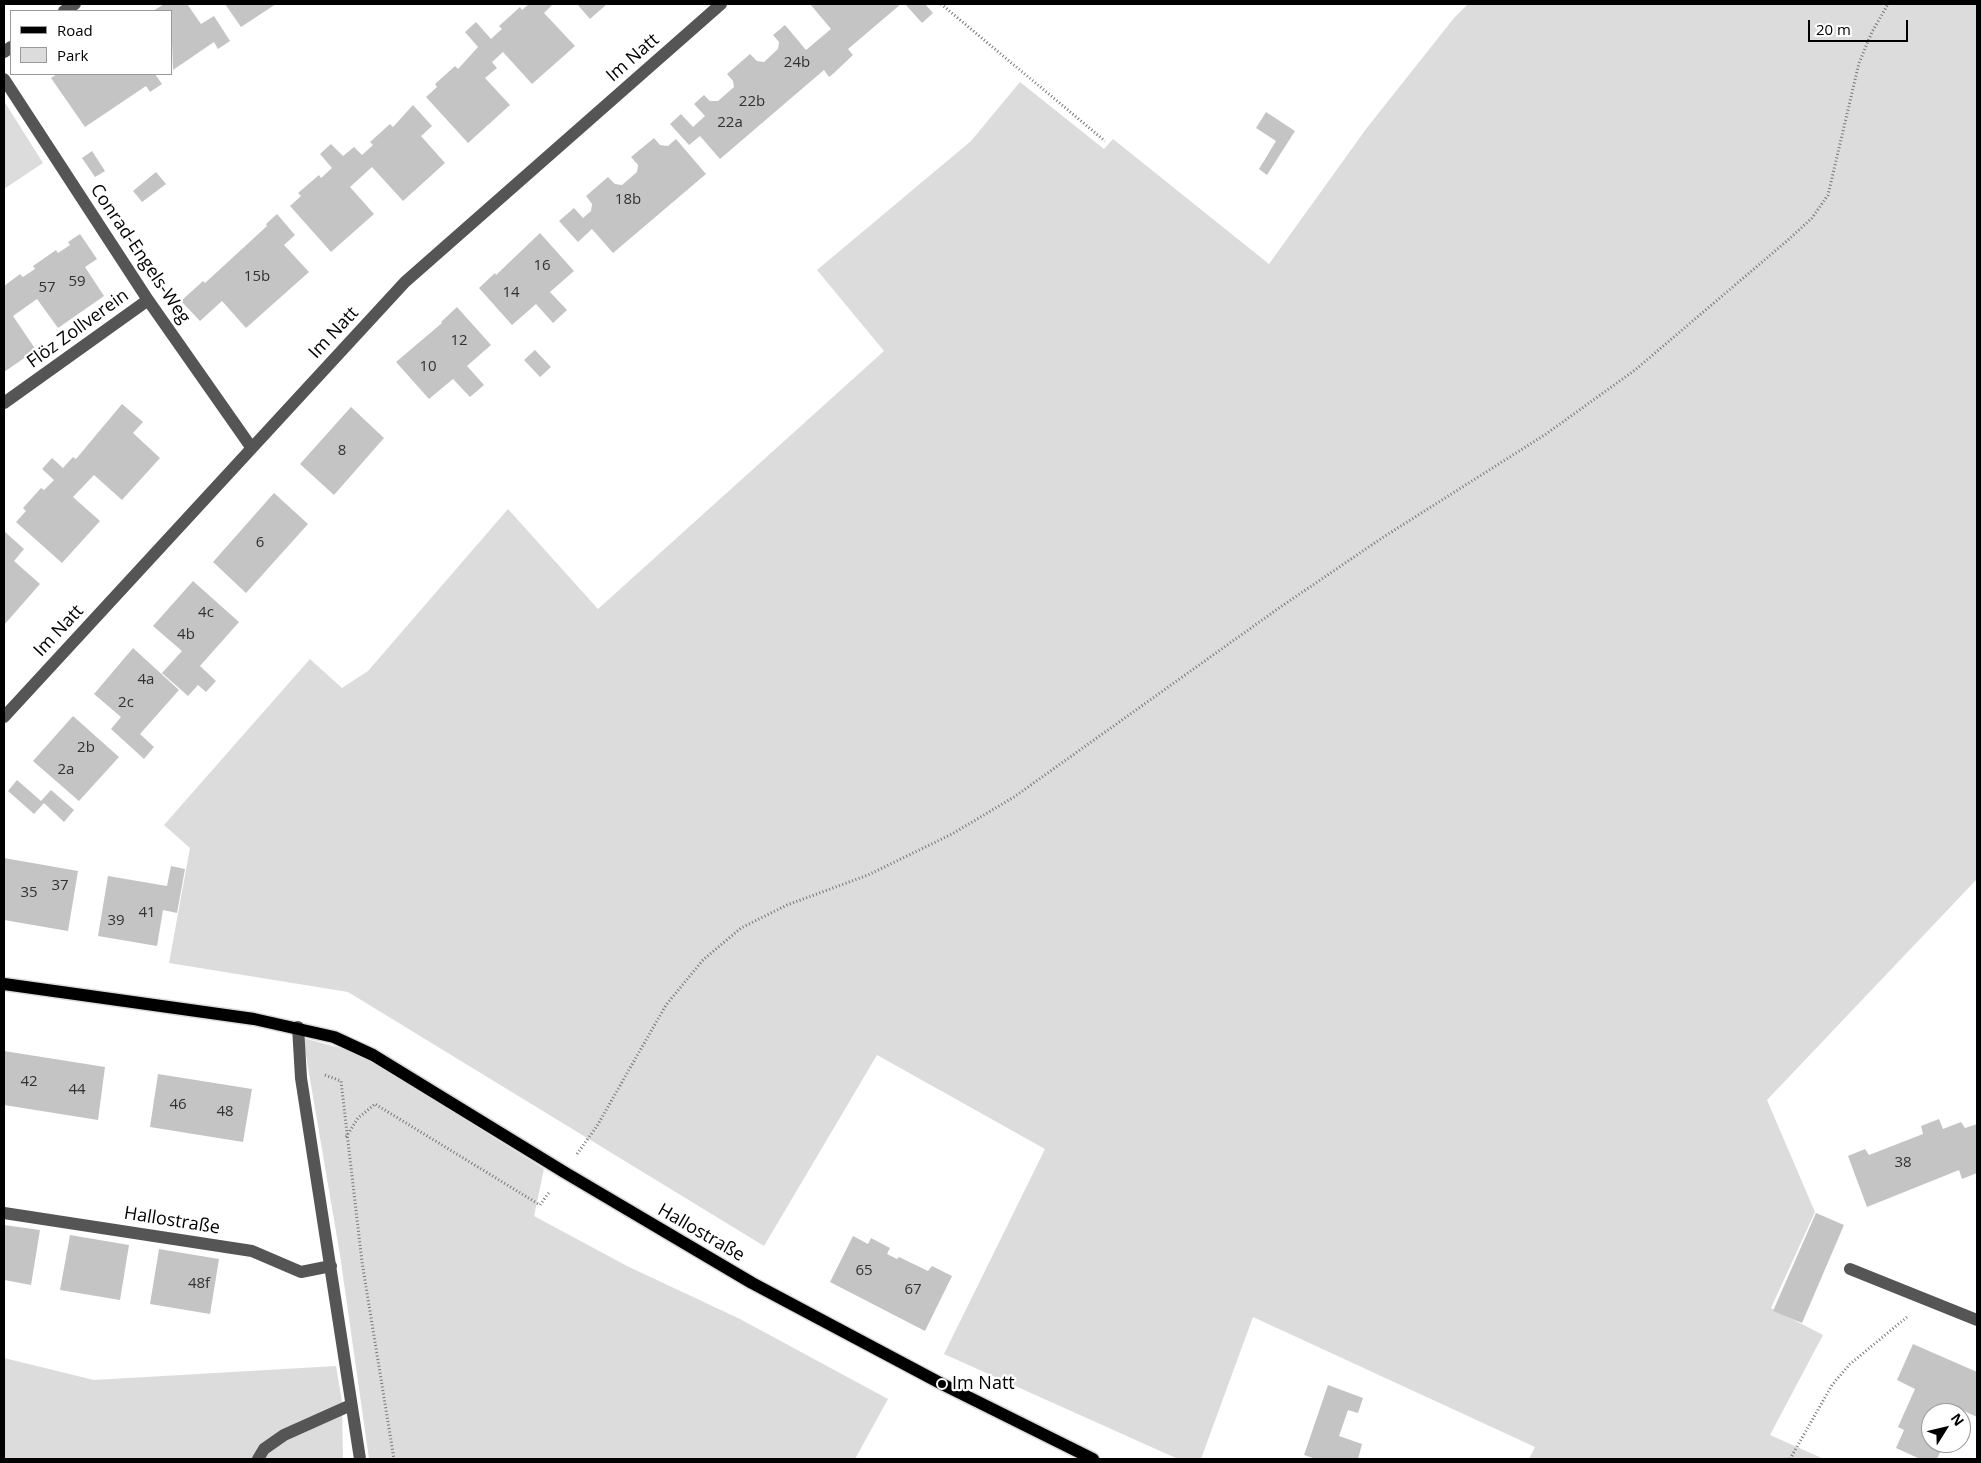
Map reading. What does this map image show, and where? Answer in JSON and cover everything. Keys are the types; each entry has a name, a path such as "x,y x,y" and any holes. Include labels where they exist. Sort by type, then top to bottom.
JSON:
{"main road":[{"name":"Hallostraße","path":"4,984 254,1019 334,1037 373,1055 564,1172 752,1283 942,1384 1093,1459"}],"street":[{"name":"Im Natt","path":"4,717 405,282 721,4"},
{"name":"Conrad-Engels-Weg","path":"4,79 148,300 251,447"},
{"name":"Flöz Zollverein","path":"4,403 148,300"},
{"path":"298,1028 299,1064 360,1459"},
{"name":"Hallostraße","path":"4,1213 252,1251 301,1272 331,1266"},
{"path":"1850,1269 1977,1320"},
{"path":"258,1459 264,1449 284,1435 351,1405"}],"path":[{"path":"941,4 1105,142"},
{"path":"346,1137 358,1118 375,1104 540,1205 597,1126 666,1005 702,960 741,928 787,905 868,875 952,834 1014,797 1286,603 1382,538 1546,434 1635,370 1788,240 1812,218 1828,195 1859,63 1872,32 1888,4"},
{"path":"299,1064 341,1081 362,1262 394,1459"},
{"path":"1790,1459 1832,1385 1850,1364 1894,1328"}],"green space":[{"path":"1468,4 1977,4 1977,879 1767,1100 1815,1212 1771,1308 1823,1335 1770,1435 1824,1459 1529,1459 1535,1447 1253,1317 1201,1459 1178,1459 944,1354 1045,1149 877,1055 764,1246 348,992 169,963 190,848 164,825 310,659 342,688 368,671 508,509 598,609 884,351 817,270 971,141 1020,82 1104,149 1113,139 1269,264 1366,129 1454,18"},
{"path":"4,101 43,163 4,189"},
{"path":"303,1038 344,1049 367,1059 544,1169 534,1216 627,1266 740,1319 888,1399 855,1459 369,1459 340,1255"},
{"path":"4,1358 94,1380 336,1366 342,1402 343,1459 4,1459"}],"building":[{"path":"164,4 187,4 201,24 214,16 230,41 218,49 214,42 173,70 172,10 155,10"},
{"path":"225,4 276,4 241,27"},
{"path":"529,4 553,4 544,13 575,46 532,84 503,52 492,62 497,68 485,78 510,105 468,143 426,97 437,87 435,84 455,66 458,69 478,47 465,32 476,22 491,39 502,29 499,26 520,7 522,10"},
{"path":"577,4 607,4 590,19"},
{"path":"810,4 901,4 848,49 853,55 834,73 829,77 824,70 720,159 700,136 689,145 670,124 681,114 693,127 705,116 694,104 704,95 710,101 718,101 734,87 733,81 727,74 750,54 757,61 764,62 778,49 779,42 773,35 785,25 806,50 831,29"},
{"path":"905,4 925,4 933,13 922,23"},
{"path":"56,75 156,75 162,84 150,92 146,86 85,127 51,78"},
{"path":"413,105 432,126 421,136 445,163 403,201 372,167 350,187 374,214 331,252 290,206 301,196 298,193 319,175 321,178 332,168 320,154 331,144 343,156 354,147 362,155 373,145 370,142 390,124 393,127"},
{"path":"1266,112 1295,131 1267,175 1259,169 1276,141 1256,128"},
{"path":"654,138 660,145 668,146 676,139 706,174 613,253 592,229 578,242 559,221 574,208 583,218 591,211 592,204 586,196 608,177 615,184 622,185 637,172 638,165 631,157"},
{"path":"92,151 105,171 95,177 82,158"},
{"path":"156,172 166,184 142,202 133,191"},
{"path":"277,214 295,235 284,245 309,272 246,328 222,301 200,321 181,301 203,281 205,283 267,226 266,224"},
{"path":"540,233 574,271 550,292 567,310 553,323 536,304 512,325 479,288 495,273 496,275"},
{"path":"80,234 97,259 85,267 104,296 58,328 37,299 13,316 36,350 4,372 4,286 20,274 23,277 35,269 33,266 56,250 58,253 70,245 68,242"},
{"path":"457,307 491,345 467,366 484,385 470,397 453,379 429,399 396,362 442,323"},
{"path":"535,350 551,367 540,377 524,360"},
{"path":"122,404 143,422 133,433 160,458 122,500 94,475 73,497 100,521 62,563 16,522 26,511 23,508 41,488 44,490 54,480 42,469 52,458 63,468 73,457 76,459"},
{"path":"351,407 384,438 334,495 300,464"},
{"path":"274,493 308,524 246,593 213,562"},
{"path":"4,531 24,549 14,561 40,584 4,625"},
{"path":"193,581 239,622 200,666 216,681 206,692 198,685 188,696 162,673 182,651 153,626"},
{"path":"133,648 179,690 140,734 154,747 144,759 111,729 121,717 94,694"},
{"path":"73,716 119,757 79,801 33,761"},
{"path":"17,780 41,801 51,790 74,810 64,822 44,803 34,814 8,791"},
{"path":"4,858 78,871 68,931 4,920"},
{"path":"171,866 185,869 177,913 163,910 157,946 98,936 108,876 167,886"},
{"path":"4,1051 105,1067 98,1120 4,1105"},
{"path":"158,1074 252,1089 243,1142 150,1127"},
{"path":"1939,1119 1943,1129 1961,1122 1965,1128 1977,1124 1977,1173 1962,1179 1959,1170 1867,1207 1848,1156 1865,1149 1869,1155 1923,1134 1921,1126"},
{"path":"1816,1213 1844,1225 1802,1323 1773,1311"},
{"path":"4,1225 40,1230 31,1285 4,1280"},
{"path":"70,1235 129,1245 120,1300 60,1290"},
{"path":"853,1236 868,1244 871,1238 890,1248 887,1254 897,1259 899,1257 928,1271 932,1266 952,1276 925,1331 830,1282"},
{"path":"159,1249 219,1259 210,1314 150,1304"},
{"path":"1913,1344 1977,1372 1977,1417 1971,1414 1971,1403 1921,1403 1921,1453 1940,1453 1937,1459 1920,1459 1896,1448 1904,1430 1898,1427 1915,1389 1897,1380"},
{"path":"1328,1385 1363,1398 1358,1413 1348,1410 1339,1436 1362,1444 1358,1459 1316,1459 1304,1455"}],"place":[{"name":"Im Natt","path":"942,1384"}]}
